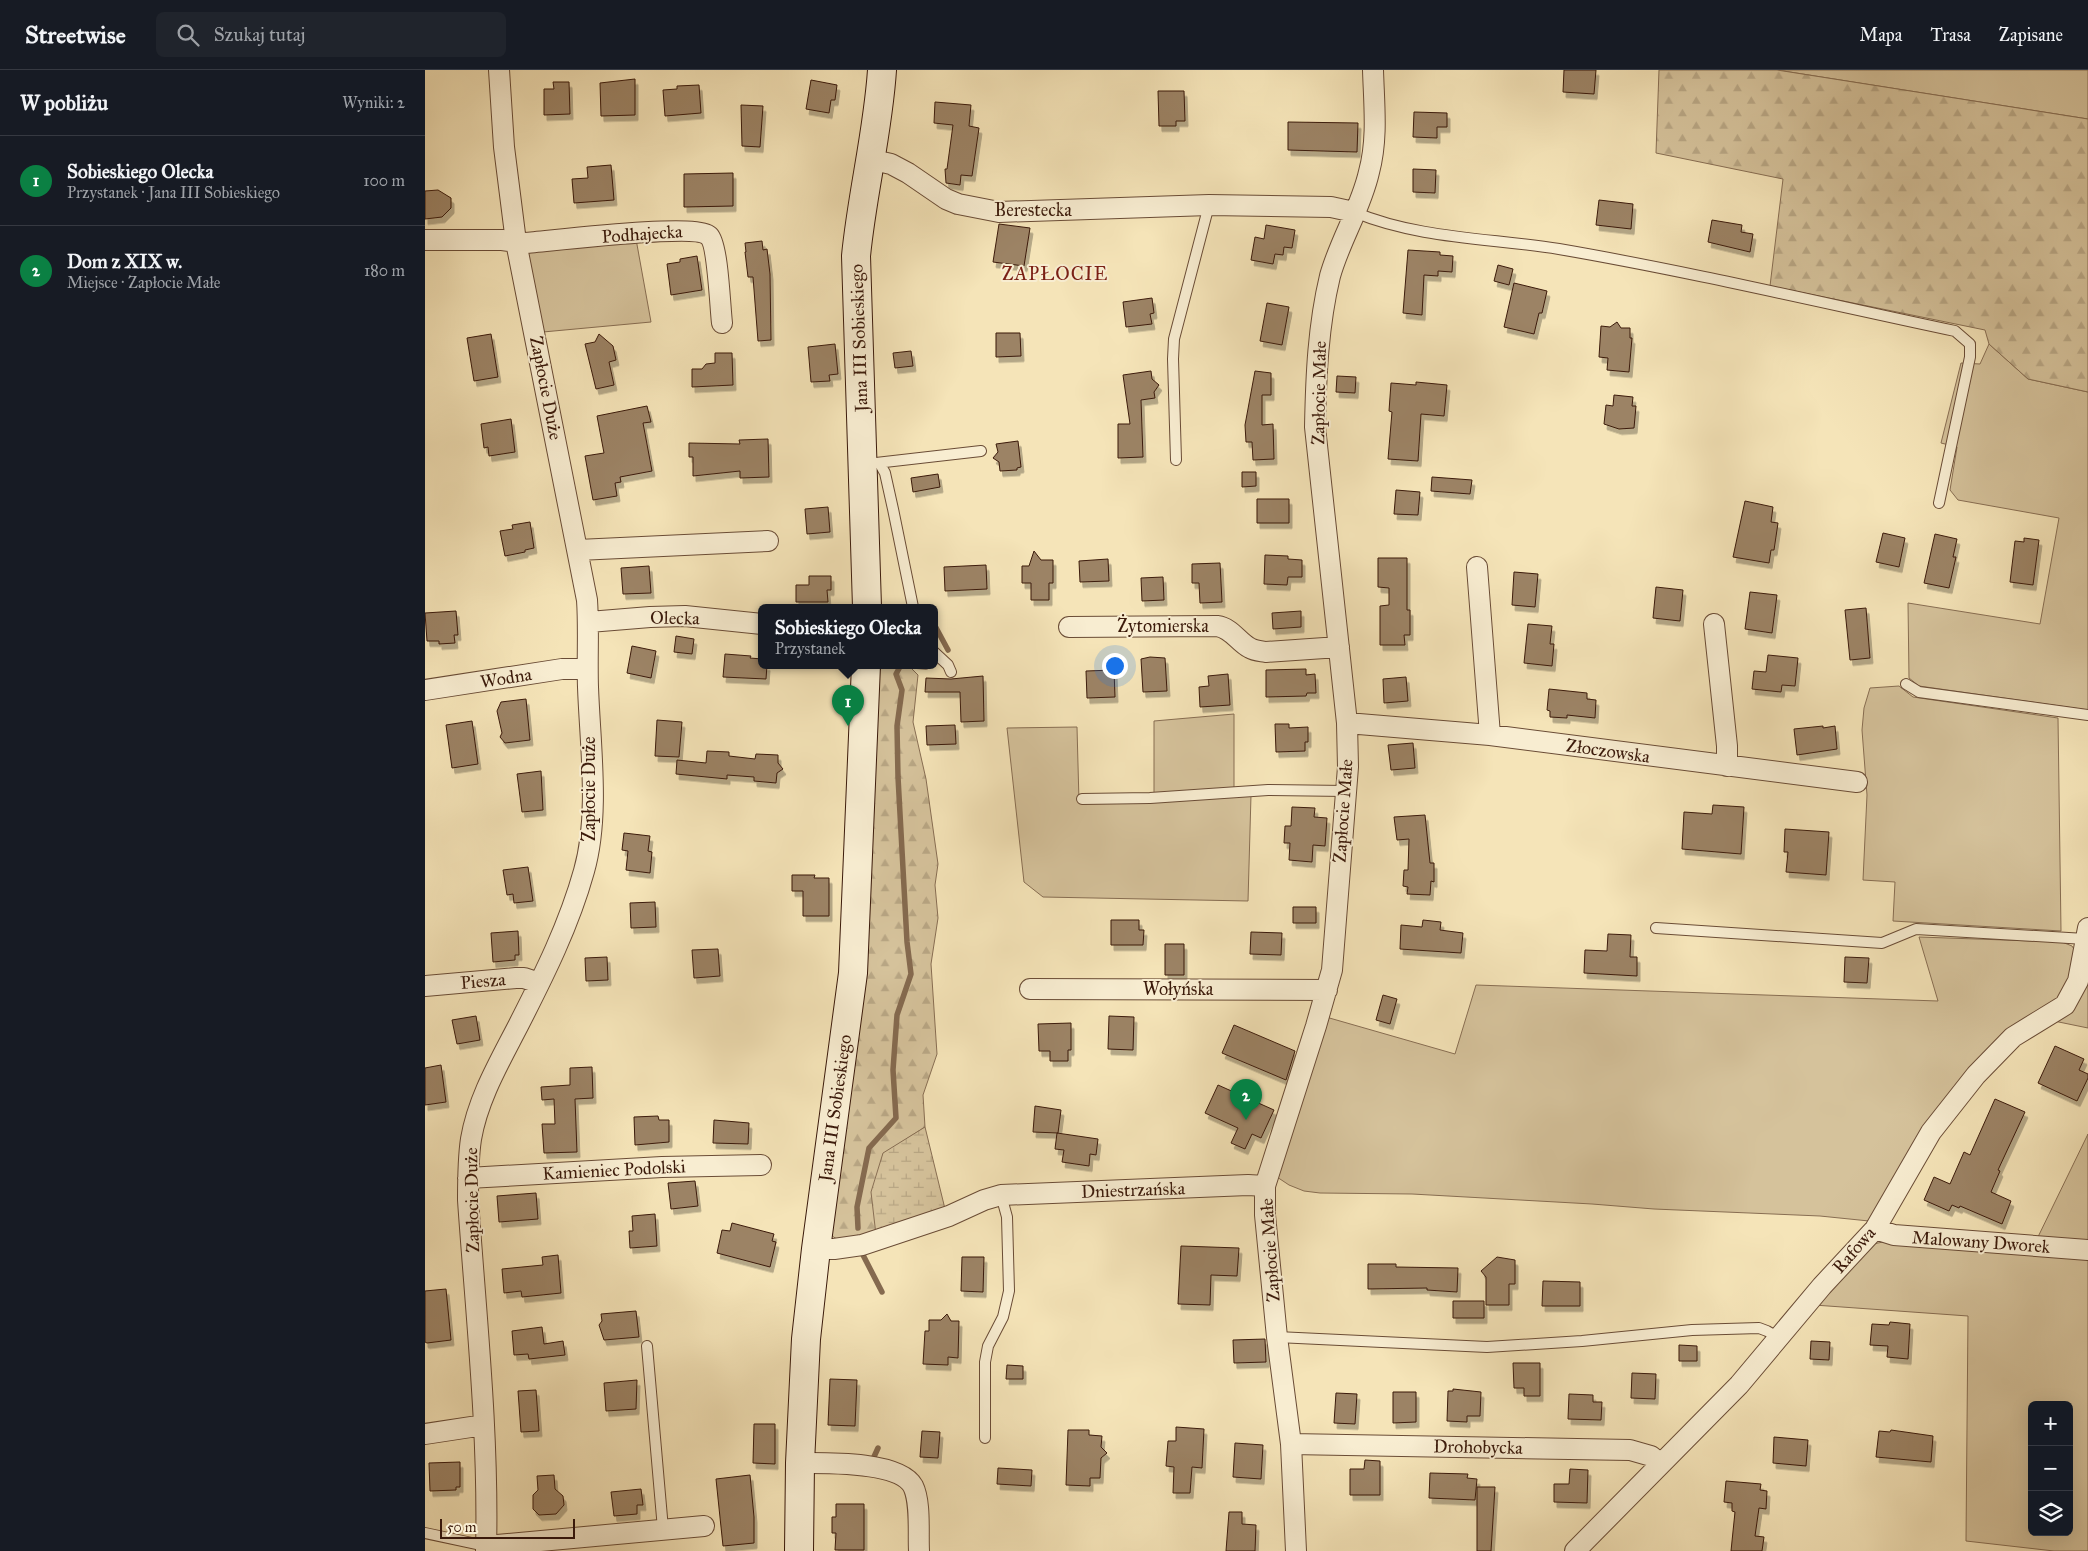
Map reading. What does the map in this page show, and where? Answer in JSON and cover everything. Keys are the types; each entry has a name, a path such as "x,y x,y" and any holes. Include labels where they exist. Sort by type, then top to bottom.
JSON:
{"street":[{"name":"Zapłocie Duże","path":"486,1548 487,1481 468,1178 471,1138 483,1098 570,914 584,870 592,826 587,669 589,622 587,600 579,550 516,242 504,147 499,70"},
{"name":"Jana III Sobieskiego","path":"867,604 871,462 856,256 860,215 881,92 882,70"},
{"name":"Zapłocie Małe","path":"1296,1551 1291,1444 1277,1337 1265,1215 1265,1186 1332,970 1348,767 1347,723 1315,427 1315,385 1317,352 1331,275 1341,243 1370,172 1373,150 1373,70"},
{"name":"Berestecka","path":"869,159 891,164 908,173 946,199 987,211 1087,210 1209,205 1331,207 1354,212"},
{"name":"Podhajecka","path":"516,242 671,231 702,232 709,236 715,248 722,323"},
{"path":"425,240 502,240 516,242"},
{"path":"579,550 768,541"},
{"path":"1477,567 1490,735"},
{"name":"Olecka","path":"589,622 685,616 758,624"},
{"path":"1714,624 1727,746 1727,766"},
{"name":"Żytomierska","path":"1069,627 1217,626 1230,631 1250,648 1261,651 1339,646"},
{"name":"Wodna","path":"425,690 562,669 587,669"},
{"name":"Jana III Sobieskiego","path":"799,1551 800,1463 806,1340 815,1249 853,973 866,669"},
{"name":"Złoczowska","path":"1347,723 1490,735 1857,782"},
{"name":"Rafowa","path":"1575,1551 1704,1422 1779,1338 1822,1286 1875,1229 1931,1132 1976,1075 2013,1038 2065,1005 2072,995 2082,968 2086,933"},
{"name":"Piesza","path":"425,986 516,978 524,978 539,983"},
{"name":"Wołyńska","path":"1030,989 1327,990"},
{"name":"Kamieniec Podolski","path":"468,1178 662,1167 761,1165"},
{"name":"Dniestrzańska","path":"815,1249 834,1249 862,1245 949,1216 984,1200 1001,1195 1248,1185 1265,1186"},
{"name":"Malowany Dworek","path":"1875,1229 1894,1235 2088,1250"},
{"path":"425,1434 484,1425"},
{"name":"Drohobycka","path":"1291,1444 1630,1450 1651,1456 1661,1464"},
{"path":"800,1463 867,1465 883,1469 907,1479 912,1485 916,1499 919,1551"},
{"path":"486,1548 704,1526"}],"lane":[{"path":"1176,460 1174,339 1209,205"},
{"path":"1354,212 1376,221 1407,229 1557,249 1624,261 1955,331 1970,344 1970,357 1939,503"},
{"path":"871,462 981,451"},
{"path":"871,462 885,474 912,604"},
{"path":"938,655 949,665 951,672"},
{"path":"1906,684 1919,692 2088,715"},
{"path":"1083,799 1150,798 1269,790 1346,791"},
{"path":"1656,928 1882,943 1915,929 2086,933"},
{"path":"985,1438 985,1362 988,1346 1003,1317 1009,1290 1007,1217 1001,1195"},
{"path":"1277,1337 1487,1346 1582,1342 1692,1330 1759,1328 1779,1338"},
{"path":"647,1346 663,1530"},
{"path":"425,1533 486,1548"}],"green space":[{"path":"1659,70 1777,70 2088,119 2088,392 2028,379 1989,344 1985,330 1770,286 1783,179 1656,153"},
{"path":"1777,70 2088,70 2088,119"},
{"path":"636,239 651,322 543,332 527,255 529,250"},
{"path":"1989,344 2028,379 2088,392 2088,710 1919,686 1909,678 1908,603 2040,624 2059,518 1958,500 1950,490 1957,447 1941,443 1961,363 1980,364"},
{"path":"912,669 918,675 913,722 926,779 938,864 935,885 938,918 931,964 937,1054 923,1095 925,1127 883,1154 876,1235 845,1241 839,1240 830,1233 876,670"},
{"path":"1899,686 1913,697 2058,718 2061,931 1893,921 1895,882 1863,880 1867,795 1862,730 1864,708 1870,688"},
{"path":"1234,714 1234,788 1154,794 1154,721"},
{"path":"1077,727 1079,802 1251,795 1248,901 1043,897 1024,882 1007,728"},
{"path":"1919,937 2062,942 2072,946 2077,954 2068,992 2021,1025 1869,1221 1820,1216 1654,1209 1412,1194 1320,1193 1304,1191 1289,1185 1277,1177 1326,1017 1455,1054 1476,985 1938,1001"},
{"path":"2088,955 2088,1028 2049,1020"},
{"path":"925,1127 946,1213 876,1235 871,1192 883,1153"},
{"path":"2088,1134 2088,1244 2036,1241"},
{"path":"1888,1241 2088,1256 2088,1551 2054,1551 1966,1541 1968,1316 1814,1305 1868,1245"}],"building":[{"path":"1564,70 1596,70 1594,94 1563,92"},
{"path":"635,79 635,115 601,116 600,83"},
{"path":"811,80 837,85 835,100 831,100 829,113 806,109"},
{"path":"553,82 569,82 570,114 544,115 544,89 554,89"},
{"path":"699,85 701,113 665,116 663,90 677,89 677,86"},
{"path":"1158,91 1184,91 1185,121 1176,121 1176,126 1159,126"},
{"path":"935,102 971,105 969,126 979,128 972,176 961,175 960,185 946,183 945,169 947,169 953,125 934,123"},
{"path":"741,105 763,106 760,147 742,146"},
{"path":"1414,112 1447,113 1447,127 1437,127 1437,138 1413,137"},
{"path":"1288,122 1358,123 1357,152 1288,150"},
{"path":"611,165 614,200 574,203 572,179 588,178 587,167"},
{"path":"1413,169 1436,170 1435,193 1413,192"},
{"path":"733,173 733,206 684,207 684,174"},
{"path":"438,190 451,198 451,208 442,217 425,219 425,191"},
{"path":"1599,200 1633,204 1631,229 1596,225"},
{"path":"1712,220 1742,225 1741,232 1753,234 1750,252 1708,242"},
{"path":"999,224 1030,228 1024,266 993,262"},
{"path":"1266,225 1295,230 1292,248 1284,247 1283,255 1275,254 1273,264 1251,260 1255,237 1264,239"},
{"path":"762,241 763,250 767,249 770,274 771,340 758,341 753,277 748,277 745,243"},
{"path":"1408,250 1440,252 1440,255 1453,256 1452,272 1438,271 1438,276 1424,275 1422,315 1403,313"},
{"path":"697,256 702,290 671,295 667,264"},
{"path":"1498,265 1513,269 1509,285 1494,281"},
{"path":"1514,283 1547,291 1542,313 1539,313 1534,334 1504,327"},
{"path":"1152,298 1154,313 1150,314 1152,324 1126,327 1123,302"},
{"path":"1267,303 1289,307 1282,345 1260,341"},
{"path":"1617,322 1621,328 1630,328 1630,338 1632,338 1629,372 1607,370 1608,358 1599,357 1601,326 1610,327"},
{"path":"996,333 1020,333 1021,356 996,357"},
{"path":"491,334 498,377 474,381 467,338"},
{"path":"599,334 613,346 616,360 609,362 614,385 596,389 585,344 595,342"},
{"path":"835,344 838,374 829,375 830,381 811,382 808,347"},
{"path":"911,351 913,366 895,368 893,353"},
{"path":"715,353 732,353 733,385 692,387 692,369 702,369 706,364 715,363"},
{"path":"1151,371 1152,379 1159,385 1154,392 1155,398 1141,400 1143,457 1118,458 1118,424 1130,424 1123,375"},
{"path":"1255,371 1271,373 1271,395 1262,395 1262,425 1273,424 1274,459 1253,460 1252,442 1246,442 1245,425"},
{"path":"1337,376 1356,377 1355,393 1336,392"},
{"path":"1416,382 1447,385 1444,416 1421,414 1418,461 1388,459 1392,412 1389,411 1391,383 1416,385"},
{"path":"1614,395 1633,397 1632,406 1636,406 1634,428 1619,429 1604,424 1606,405 1613,406"},
{"path":"647,406 651,422 643,423 652,471 620,477 621,482 615,483 617,496 593,500 585,456 604,453 597,416"},
{"path":"511,419 515,452 489,456 488,447 484,448 481,424"},
{"path":"768,439 769,477 740,478 740,471 693,476 693,457 689,457 689,443 740,444 739,440"},
{"path":"1018,441 1021,467 1017,468 1017,470 1000,471 999,462 993,458 998,452 996,444"},
{"path":"1242,472 1256,472 1256,486 1242,487"},
{"path":"938,474 940,487 913,492 911,478"},
{"path":"1432,477 1472,480 1470,494 1431,491"},
{"path":"1396,490 1420,492 1418,515 1394,514"},
{"path":"1257,499 1289,499 1289,523 1257,523"},
{"path":"1745,501 1773,507 1771,522 1778,523 1774,550 1771,550 1769,563 1733,557"},
{"path":"828,507 830,532 807,534 805,509"},
{"path":"530,522 534,548 505,556 500,531 513,529 512,525"},
{"path":"1883,533 1905,538 1899,567 1876,562"},
{"path":"1935,534 1957,539 1953,557 1956,557 1949,588 1924,583"},
{"path":"2024,538 2039,540 2033,585 2010,582 2015,541 2024,542"},
{"path":"1034,551 1041,560 1053,560 1053,583 1049,583 1049,600 1031,600 1031,583 1022,583 1022,566 1029,566"},
{"path":"1265,555 1288,556 1288,559 1302,560 1302,577 1288,577 1287,585 1264,584"},
{"path":"1378,558 1407,558 1407,610 1410,610 1410,635 1404,635 1405,645 1380,645 1380,606 1389,605 1389,588 1378,587"},
{"path":"1108,559 1109,581 1080,582 1079,561"},
{"path":"1220,563 1222,602 1200,603 1199,583 1192,583 1192,564"},
{"path":"986,565 987,589 945,591 944,567"},
{"path":"649,566 651,593 623,594 621,568"},
{"path":"1514,572 1538,574 1535,607 1512,605"},
{"path":"809,576 831,576 831,590 827,590 828,602 796,602 796,585 809,585"},
{"path":"1163,577 1164,600 1142,601 1141,578"},
{"path":"1656,587 1683,590 1680,621 1653,618"},
{"path":"1750,592 1777,595 1772,633 1745,629"},
{"path":"1866,608 1870,658 1850,660 1845,610"},
{"path":"456,611 458,635 454,635 455,643 439,644 439,641 427,641 425,613"},
{"path":"1301,611 1301,627 1273,629 1272,613"},
{"path":"1528,624 1552,626 1550,644 1554,644 1552,666 1524,663"},
{"path":"676,636 694,639 692,654 674,652"},
{"path":"632,646 656,651 651,678 627,673"},
{"path":"725,654 751,656 750,658 758,659 758,669 767,669 766,679 723,677"},
{"path":"1768,655 1798,658 1795,686 1782,685 1781,692 1752,689 1754,671 1766,672"},
{"path":"1150,657 1165,658 1167,691 1143,692 1141,659"},
{"path":"1306,669 1306,675 1315,674 1316,693 1307,693 1306,696 1266,697 1266,670"},
{"path":"1114,670 1115,697 1087,698 1086,671"},
{"path":"1228,674 1230,705 1200,707 1199,687 1209,686 1208,676"},
{"path":"983,676 984,721 961,722 960,692 925,692 926,678 951,679"},
{"path":"1406,677 1408,701 1384,703 1383,679"},
{"path":"1549,689 1587,693 1587,699 1596,700 1595,718 1567,715 1567,718 1550,717 1550,711 1547,710"},
{"path":"526,699 530,740 505,743 500,737 502,733 497,711 501,702"},
{"path":"657,720 682,722 679,757 655,756"},
{"path":"472,721 478,764 452,768 446,725"},
{"path":"1275,724 1289,724 1289,728 1308,727 1308,742 1305,742 1305,751 1276,752"},
{"path":"955,725 956,744 927,745 926,726"},
{"path":"1823,726 1823,728 1835,726 1837,749 1797,755 1794,729"},
{"path":"1413,743 1415,768 1391,770 1388,745"},
{"path":"707,751 729,752 729,756 755,759 756,754 778,755 778,763 783,769 777,773 776,783 754,781 754,777 727,775 727,779 676,774 677,760 706,763"},
{"path":"541,771 543,810 522,812 517,774"},
{"path":"1713,805 1744,807 1741,854 1682,849 1684,812 1712,814"},
{"path":"1292,807 1315,808 1314,817 1327,818 1325,846 1313,845 1312,862 1289,860 1290,843 1284,843 1285,826 1291,826"},
{"path":"1425,815 1430,863 1434,863 1434,882 1431,881 1430,895 1407,894 1408,887 1403,886 1404,870 1408,870 1409,839 1397,840 1394,817"},
{"path":"1785,829 1829,832 1826,875 1786,872 1788,852 1784,852"},
{"path":"624,833 650,836 648,851 652,852 650,873 626,870 628,851 622,850"},
{"path":"528,867 533,901 514,903 513,894 507,895 503,870"},
{"path":"792,875 815,875 814,878 829,878 829,916 803,916 803,891 792,891"},
{"path":"655,902 656,927 631,928 630,903"},
{"path":"1293,907 1316,907 1316,923 1293,923"},
{"path":"1111,920 1139,920 1139,930 1144,930 1143,945 1111,945"},
{"path":"1423,920 1441,922 1440,930 1463,933 1461,953 1400,949 1401,925 1422,927"},
{"path":"518,931 519,955 515,955 515,960 493,962 491,933"},
{"path":"1251,932 1282,933 1281,955 1250,954"},
{"path":"1608,934 1631,935 1630,957 1637,957 1637,976 1584,973 1585,950 1607,951"},
{"path":"1165,944 1184,944 1184,975 1165,975"},
{"path":"718,949 720,976 694,978 692,950"},
{"path":"607,957 608,980 586,981 585,958"},
{"path":"1845,957 1869,958 1867,983 1844,982"},
{"path":"1383,995 1397,999 1390,1024 1376,1020"},
{"path":"476,1016 480,1040 457,1044 452,1020"},
{"path":"1109,1016 1134,1017 1133,1050 1108,1049"},
{"path":"1071,1023 1071,1050 1068,1050 1068,1061 1050,1061 1050,1051 1039,1051 1038,1024"},
{"path":"1234,1025 1295,1051 1286,1080 1222,1053"},
{"path":"2055,1046 2084,1059 2079,1070 2088,1074 2088,1078 2077,1101 2038,1083"},
{"path":"441,1065 446,1102 425,1105 425,1068"},
{"path":"592,1067 593,1098 575,1099 577,1152 544,1153 542,1124 555,1124 554,1099 542,1100 541,1087 570,1085 570,1068"},
{"path":"1218,1085 1274,1110 1261,1138 1252,1134 1245,1149 1231,1143 1238,1128 1205,1113"},
{"path":"1995,1099 2025,1112 1998,1170 2000,1171 1991,1192 2011,1201 2002,1224 1960,1206 1959,1208 1952,1205 1949,1211 1924,1200 1934,1177 1950,1184 1964,1152 1970,1155"},
{"path":"1035,1106 1061,1110 1058,1133 1033,1132"},
{"path":"658,1116 659,1120 669,1120 669,1142 635,1145 634,1117"},
{"path":"714,1120 749,1123 748,1144 713,1143"},
{"path":"1057,1133 1098,1139 1096,1155 1090,1154 1089,1166 1062,1162 1064,1150 1055,1149"},
{"path":"695,1181 698,1206 671,1209 668,1183"},
{"path":"536,1193 538,1219 499,1222 497,1196"},
{"path":"655,1214 657,1246 630,1248 629,1231 633,1231 632,1216"},
{"path":"732,1223 774,1234 772,1241 776,1242 770,1267 717,1253 722,1230 730,1231"},
{"path":"1181,1246 1239,1248 1237,1276 1211,1275 1210,1305 1178,1304"},
{"path":"558,1255 561,1293 522,1297 521,1291 504,1293 502,1269 543,1265 542,1257"},
{"path":"962,1257 984,1257 983,1292 961,1291"},
{"path":"1497,1257 1515,1260 1515,1284 1509,1284 1509,1305 1486,1305 1486,1277 1481,1271"},
{"path":"1368,1264 1396,1264 1396,1267 1458,1268 1457,1292 1427,1290 1427,1288 1368,1289"},
{"path":"1543,1281 1580,1282 1580,1306 1542,1306"},
{"path":"446,1289 451,1340 427,1343 425,1342 425,1291"},
{"path":"1453,1301 1484,1301 1484,1318 1453,1318"},
{"path":"636,1311 639,1337 604,1340 599,1325 602,1321 601,1314"},
{"path":"947,1314 951,1321 959,1321 958,1358 948,1357 948,1365 923,1364 925,1331 929,1331 929,1320 941,1320"},
{"path":"1890,1322 1910,1324 1908,1359 1887,1357 1888,1346 1870,1345 1872,1324 1889,1325"},
{"path":"542,1327 544,1344 563,1341 565,1355 529,1359 528,1354 514,1355 512,1331"},
{"path":"1265,1339 1266,1362 1234,1363 1233,1340"},
{"path":"1811,1341 1830,1342 1829,1360 1810,1359"},
{"path":"1679,1345 1697,1346 1697,1361 1679,1361"},
{"path":"1513,1363 1540,1363 1540,1396 1524,1396 1524,1388 1514,1388"},
{"path":"1007,1365 1023,1366 1023,1379 1006,1379"},
{"path":"1632,1373 1656,1374 1655,1399 1631,1398"},
{"path":"830,1379 857,1380 855,1426 828,1425"},
{"path":"637,1380 636,1409 606,1411 604,1383"},
{"path":"1453,1389 1481,1392 1480,1416 1467,1416 1467,1422 1447,1421 1448,1391 1453,1391"},
{"path":"536,1390 539,1431 521,1432 518,1391"},
{"path":"1393,1392 1416,1392 1416,1422 1393,1423"},
{"path":"1336,1393 1357,1394 1355,1424 1334,1423"},
{"path":"1569,1394 1593,1395 1593,1402 1602,1402 1601,1420 1568,1419"},
{"path":"754,1424 775,1424 775,1464 753,1463"},
{"path":"1176,1427 1204,1429 1202,1468 1192,1467 1190,1493 1173,1493 1174,1467 1166,1466 1168,1441 1176,1441"},
{"path":"1068,1430 1089,1430 1089,1435 1102,1436 1101,1447 1107,1453 1101,1458 1100,1478 1090,1478 1090,1486 1066,1485"},
{"path":"1891,1430 1933,1436 1931,1462 1876,1457 1879,1431 1890,1432"},
{"path":"922,1431 940,1432 938,1458 920,1457"},
{"path":"1774,1437 1808,1440 1806,1466 1773,1463"},
{"path":"1235,1443 1263,1445 1261,1479 1233,1477"},
{"path":"1365,1460 1380,1461 1380,1495 1350,1495 1350,1469 1364,1469"},
{"path":"460,1462 460,1487 456,1487 456,1490 430,1491 429,1463"},
{"path":"998,1468 1032,1470 1031,1486 997,1484"},
{"path":"1570,1469 1588,1470 1587,1503 1554,1502 1554,1484 1569,1484"},
{"path":"1430,1473 1468,1474 1467,1478 1477,1479 1475,1500 1429,1498"},
{"path":"554,1475 555,1489 563,1496 564,1505 556,1514 539,1515 533,1509 533,1495 538,1490 537,1476"},
{"path":"750,1475 754,1517 754,1543 723,1546 716,1479"},
{"path":"1726,1481 1761,1484 1760,1490 1767,1491 1766,1509 1759,1508 1755,1536 1764,1537 1762,1551 1731,1551 1735,1512 1732,1511 1732,1503 1724,1502"},
{"path":"1477,1487 1495,1487 1491,1551 1477,1551"},
{"path":"641,1489 643,1505 637,1505 637,1514 614,1516 611,1492"},
{"path":"836,1504 864,1504 864,1550 835,1550 836,1533 832,1533 832,1517 836,1517"},
{"path":"1229,1512 1242,1512 1242,1524 1256,1525 1255,1551 1226,1551"}],"waterway":[{"path":"938,631 948,650"},
{"path":"858,1228 857,1207 869,1148 896,1118 893,1070 897,1015 911,974 907,942 898,777 897,726 902,690 896,674 899,669"},
{"path":"863,1255 882,1292"},
{"path":"873,1459 878,1448"}],"place":[{"name":"Sobieskiego Olecka","path":"848,726"},
{"name":"Dom z XIX w.","path":"1246,1120"}],"district":[{"name":"ZAPŁOCIE","path":"1055,273"}]}
